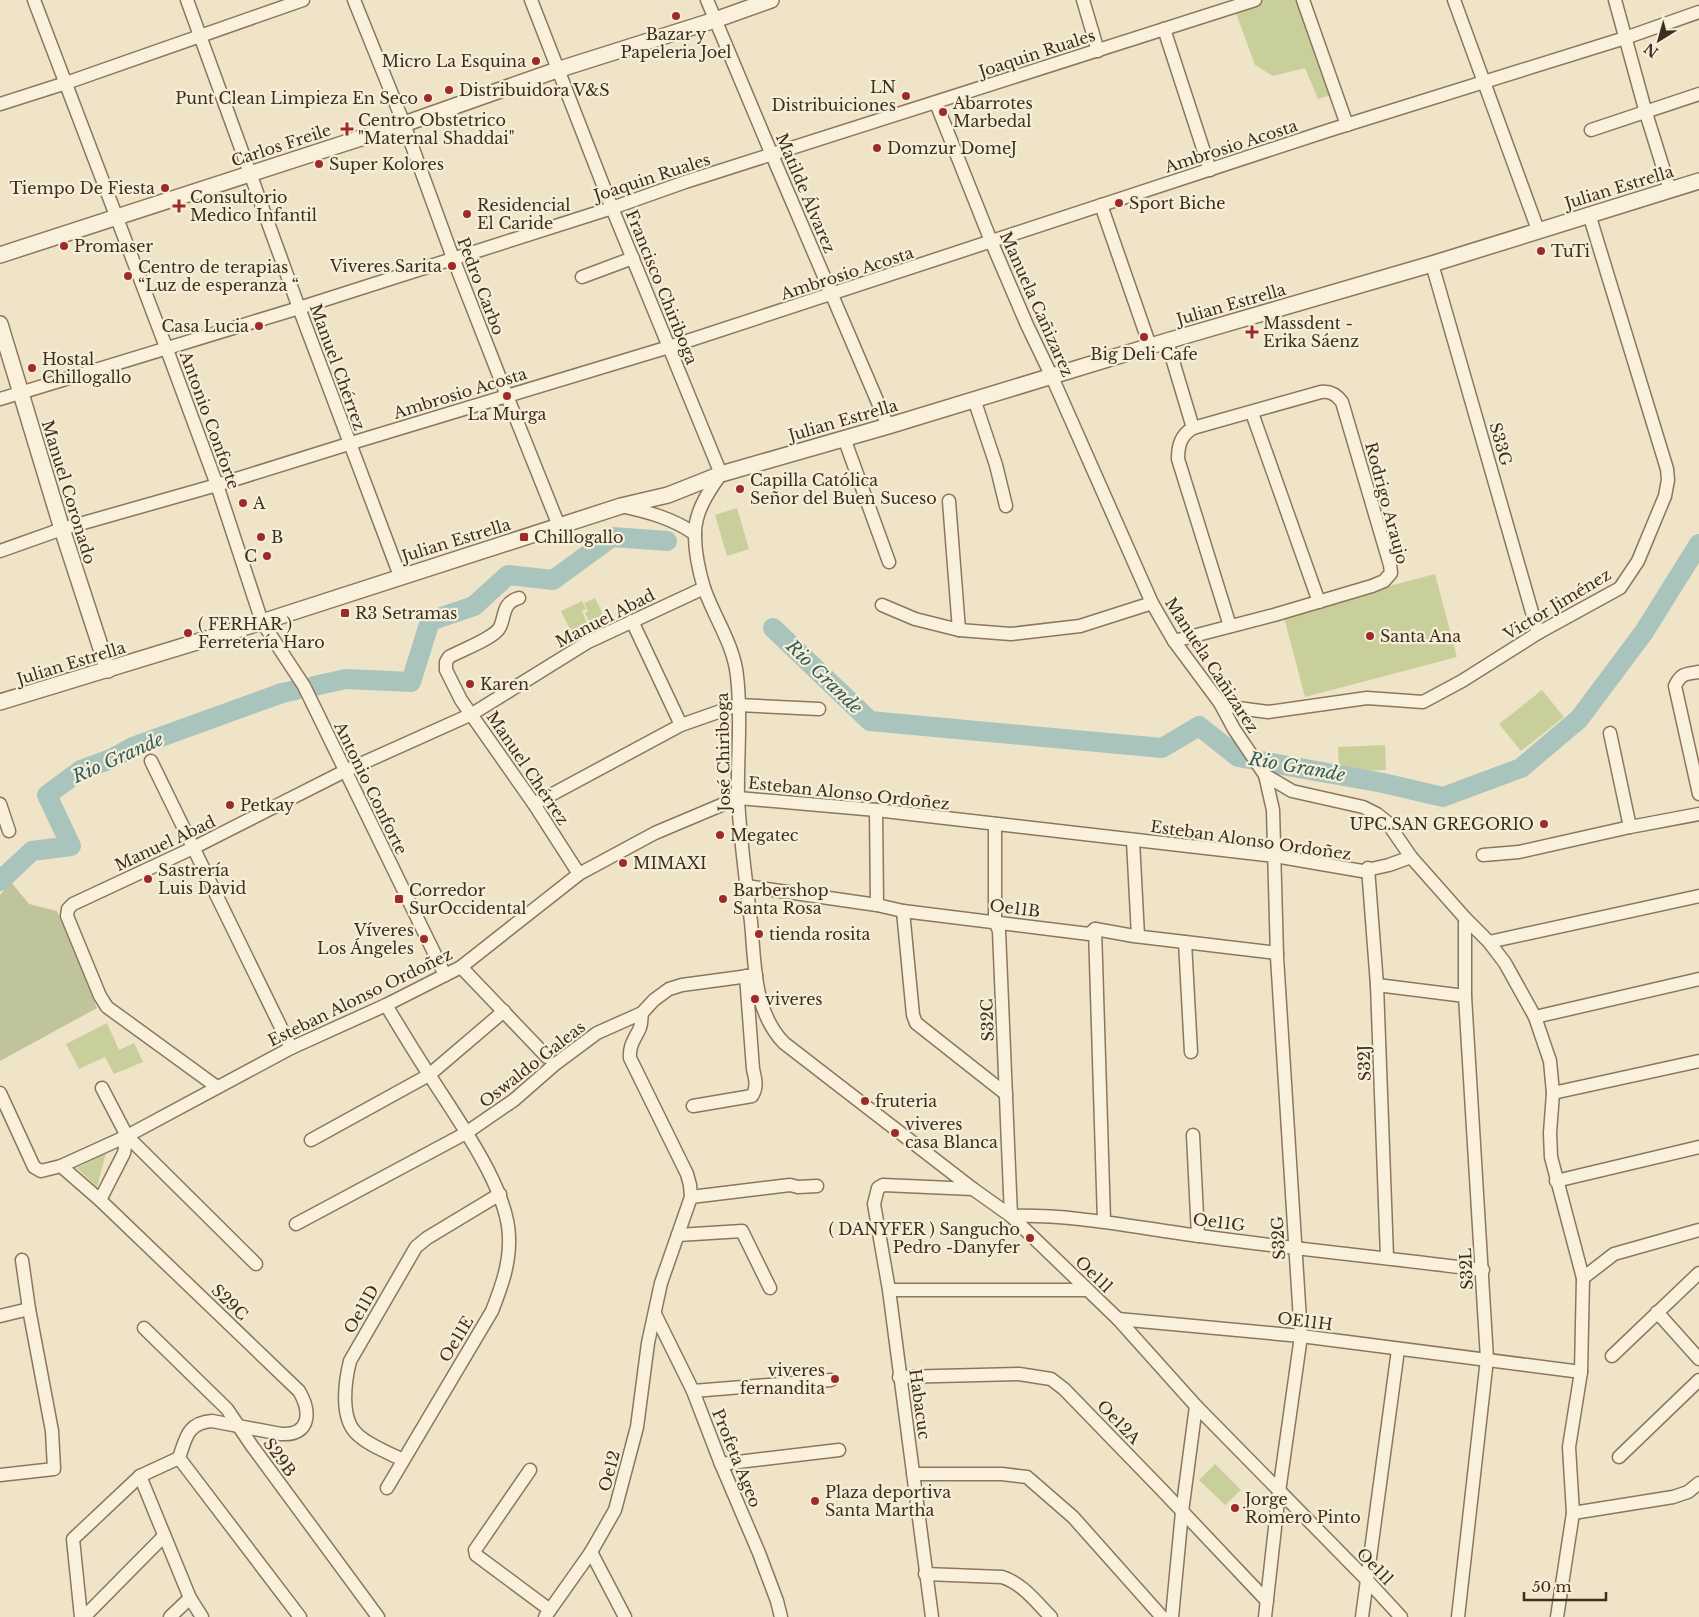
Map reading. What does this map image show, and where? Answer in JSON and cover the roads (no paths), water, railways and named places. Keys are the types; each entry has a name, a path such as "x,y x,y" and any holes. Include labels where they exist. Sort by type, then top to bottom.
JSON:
{"street":[{"name":"Antonio Conforte","path":"34,0 118,217 217,485 262,622 304,686 444,975"},
{"name":"Manuel Chérrez","path":"187,0 299,308 400,576"},
{"path":"0,104 66,83 303,0"},
{"name":"Pedro Carbo","path":"354,0 404,124 453,258 559,526"},
{"name":"Francisco Chiriboga","path":"531,0 612,208 721,474"},
{"name":"Matilde Álvarez","path":"707,0 888,426"},
{"name":"Carlos Freile","path":"0,255 404,124 557,70 715,20 771,0"},
{"path":"1083,0 1098,51"},
{"name":"Joaquin Ruales","path":"0,399 299,308 1255,0"},
{"path":"1303,0 1347,126"},
{"path":"1454,0 1538,230"},
{"path":"1615,0 1646,113 1670,190"},
{"name":"Ambrosio Acosta","path":"0,551 62,529 217,485 833,295 1101,205 1625,38 1699,12"},
{"path":"1164,30 1210,170"},
{"path":"1591,130 1699,94"},
{"name":"Manuela Cañizarez","path":"936,103 991,242 1027,326 1052,377 1152,603 1174,641 1220,703 1234,729 1265,775 1292,791 1364,807 1387,822 1411,857 1489,942 1505,963 1535,1017 1548,1053 1553,1093 1550,1144 1556,1181 1582,1278 1581,1372 1569,1447 1573,1513 1557,1617"},
{"name":"Julian Estrella","path":"0,702 262,622 621,506 668,495 721,474 1432,264 1699,181"},
{"path":"1101,205 1150,346"},
{"name":"Victor Jiménez","path":"1220,703 1238,708 1268,712 1367,698 1423,702 1462,681 1538,634 1613,593 1626,581 1638,561 1665,496 1668,480 1667,468 1589,214"},
{"path":"582,277 633,258"},
{"name":"S33G","path":"1432,264 1538,634"},
{"name":"Manuel Coronado","path":"0,324 62,529 108,670"},
{"path":"1167,341 1193,428 1186,432 1181,439 1178,459 1230,626"},
{"name":"Rodrigo Araujo","path":"1174,641 1319,602 1384,581 1391,573 1342,402 1335,394 1326,392 1193,428"},
{"path":"974,399 996,465 1006,506"},
{"path":"1252,412 1319,602"},
{"path":"844,438 889,562"},
{"name":"José Chiriboga","path":"721,474 700,509 695,534 697,558 704,588 729,644 737,675 738,798 746,886 751,976"},
{"path":"949,501 960,630"},
{"path":"621,506 664,517 680,524 695,534"},
{"name":"Manuel Abad","path":"217,1087 107,1007 100,996 70,925 67,916 68,909 73,904 193,848 345,771 472,714 588,642 704,588"},
{"name":"Manuel Chérrez","path":"518,598 510,603 504,613 500,628 491,636 449,657 446,662 446,670 461,700 534,804 579,874"},
{"path":"882,605 915,619 960,630 1011,634 1080,626 1152,603"},
{"path":"632,621 681,725"},
{"path":"1699,672 1686,674 1679,678 1675,686 1699,794"},
{"path":"534,804 681,725 738,705 819,709"},
{"path":"1610,733 1630,827"},
{"path":"151,761 291,1048"},
{"name":"S32G","path":"1265,775 1273,810 1276,856 1277,953 1301,1336 1279,1492 1265,1617"},
{"name":"Esteban Alonso Ordoñez","path":"2,1102 31,1162 38,1170 48,1170 61,1166 128,1136 291,1048 386,1005 460,967 579,874 655,833 738,798 876,810 1276,856 1362,871 1368,868 1389,865 1411,857"},
{"path":"0,804 10,831"},
{"path":"876,810 876,905"},
{"path":"1483,855 1519,852 1630,827 1699,814"},
{"name":"S32C","path":"995,824 995,921 999,931 1011,1216"},
{"path":"1133,840 1138,936"},
{"name":"S32J","path":"1368,868 1377,985 1387,1257"},
{"name":"Oe11B","path":"746,886 876,905 903,911 1089,934 1095,929 1277,953"},
{"path":"1489,942 1699,896"},
{"path":"903,911 913,1015 916,1023 1006,1094"},
{"name":"S32L","path":"1458,1617 1487,1359 1465,996 1465,918"},
{"path":"1095,929 1104,1221"},
{"path":"1184,942 1190,1052"},
{"path":"460,967 547,1057"},
{"path":"693,1106 752,1096 755,1091 751,976"},
{"name":"Oswaldo Galeas","path":"296,1224 466,1133 514,1100 554,1065 597,1033 642,1013 654,1000 669,989 682,985 751,976"},
{"name":"Oe11l","path":"751,976 761,1005 774,1033 784,1043 973,1189 1011,1216 1118,1319 1196,1406 1401,1617"},
{"path":"1535,1017 1699,980"},
{"path":"1377,985 1465,996"},
{"name":"Oe11E","path":"386,1005 466,1133 500,1194 507,1219 509,1238 507,1263 501,1288 492,1311 387,1488"},
{"path":"311,1140 429,1075 504,1011"},
{"path":"642,1013 640,1028 629,1050 630,1058 687,1174 690,1185 690,1197 661,1282 655,1314"},
{"path":"1553,1093 1699,1061"},
{"path":"102,1088 128,1136 256,1264"},
{"path":"1193,1135 1198,1236"},
{"path":"100,1200 124,1153 128,1136"},
{"path":"1556,1181 1699,1147"},
{"name":"S29C","path":"61,1166 100,1200 299,1391 304,1400 307,1410 306,1419 302,1428 296,1432 289,1435 281,1434 212,1420 196,1425 185,1439 179,1458"},
{"name":"Habacuc","path":"932,1617 889,1290 874,1204 878,1188 883,1185 973,1189"},
{"path":"690,1197 790,1186 816,1186"},
{"name":"Oe11D","path":"403,1460 362,1438 351,1426 345,1395 350,1361 416,1247 500,1194"},
{"name":"Oe11G","path":"1011,1216 1104,1221 1198,1236 1387,1257 1483,1270"},
{"path":"1582,1278 1614,1254 1699,1230"},
{"path":"678,1235 742,1231 770,1288"},
{"path":"0,1475 54,1469 52,1431 29,1310 22,1260"},
{"path":"1612,1356 1699,1273"},
{"path":"889,1290 1087,1290"},
{"path":"0,1316 29,1310"},
{"path":"1657,1312 1699,1359"},
{"name":"Profeta Ageo","path":"655,1314 693,1391 721,1464 759,1553 781,1617"},
{"name":"Oe12","path":"548,1613 591,1552 610,1521 618,1500 637,1427 646,1352 655,1314"},
{"name":"OE11H","path":"1118,1319 1301,1336 1398,1350 1487,1359"},
{"name":"S29B","path":"144,1328 226,1409 378,1617"},
{"path":"1362,1617 1398,1350"},
{"path":"1487,1359 1581,1372"},
{"name":"Oe12A","path":"899,1377 1019,1374 1051,1379 1064,1389 1266,1601"},
{"path":"693,1391 831,1380"},
{"path":"1619,1457 1699,1380"},
{"path":"1172,1617 1182,1512 1196,1406"},
{"path":"721,1464 839,1450"},
{"path":"82,1617 73,1540 140,1476 179,1458 300,1617"},
{"path":"530,1470 475,1550 475,1553 548,1613"},
{"path":"913,1474 1002,1474 1028,1477 1073,1517 1162,1617"},
{"path":"140,1476 190,1598 202,1617"},
{"path":"1573,1513 1673,1497 1688,1492 1699,1483"},
{"path":"82,1617 164,1536"},
{"path":"591,1552 625,1617"},
{"path":"926,1574 1002,1577 1010,1580 1027,1593 1051,1617"},
{"path":"170,1617 190,1598"}],"waterway":[{"name":"Rio Grande","path":"314,686 346,679 411,682 430,621 474,606 508,575 553,580 612,537 667,541"},
{"name":"Rio Grande","path":"773,628 870,721 1162,748 1199,726 1238,757 1383,783 1443,797 1521,768 1579,719 1644,632 1699,544"},
{"name":"Rio Grande","path":"0,881 32,851 71,846 47,795 81,770 111,759 133,747 282,693 296,690"}],"place":[{"name":"Bazar y Papeleria Joel","path":"676,16"},
{"name":"Micro La Esquina","path":"536,61"},
{"name":"Distribuidora V&S","path":"449,90"},
{"name":"LN Distribuiciones","path":"906,96"},
{"name":"Punt Clean Limpieza En Seco","path":"428,98"},
{"name":"Abarrotes Marbedal","path":"943,112"},
{"name":"Centro Obstetrico \"Maternal Shaddai\"","path":"347,129"},
{"name":"Domzur DomeJ","path":"877,148"},
{"name":"Super Kolores","path":"319,164"},
{"name":"Tiempo De Fiesta","path":"165,188"},
{"name":"Sport Biche","path":"1119,203"},
{"name":"Consultorio Medico Infantil","path":"179,206"},
{"name":"Residencial El Caride","path":"467,214"},
{"name":"Promaser","path":"64,246"},
{"name":"TuTi","path":"1541,251"},
{"name":"Viveres Sarita","path":"452,266"},
{"name":"Centro de terapias “Luz de esperanza “","path":"128,276"},
{"name":"Casa Lucia","path":"259,326"},
{"name":"Massdent - Erika Sáenz","path":"1252,332"},
{"name":"Big Deli Cafe","path":"1144,337"},
{"name":"Hostal Chillogallo","path":"32,368"},
{"name":"La Murga","path":"507,396"},
{"name":"Capilla Católica Señor del Buen Suceso","path":"740,489"},
{"name":"A","path":"243,503"},
{"name":"B","path":"261,537"},
{"name":"Chillogallo","path":"524,537"},
{"name":"C","path":"267,556"},
{"name":"R3 Setramas","path":"345,613"},
{"name":"( FERHAR ) Ferretería Haro","path":"188,633"},
{"name":"Santa Ana","path":"1370,636"},
{"name":"Karen","path":"470,684"},
{"name":"Petkay","path":"230,805"},
{"name":"UPC.SAN GREGORIO","path":"1544,824"},
{"name":"Megatec","path":"720,835"},
{"name":"MIMAXI","path":"623,863"},
{"name":"Sastrería Luis David","path":"148,879"},
{"name":"Corredor SurOccidental","path":"399,899"},
{"name":"Barbershop Santa Rosa","path":"723,899"},
{"name":"tienda rosita","path":"759,934"},
{"name":"Víveres Los Ángeles","path":"424,939"},
{"name":"viveres","path":"755,999"},
{"name":"fruteria","path":"865,1101"},
{"name":"viveres casa Blanca","path":"895,1133"},
{"name":"( DANYFER ) Sangucho Pedro -Danyfer","path":"1030,1238"},
{"name":"viveres fernandita","path":"835,1379"},
{"name":"Plaza deportiva Santa Martha","path":"815,1501"},
{"name":"Jorge Romero Pinto","path":"1235,1508"}]}
